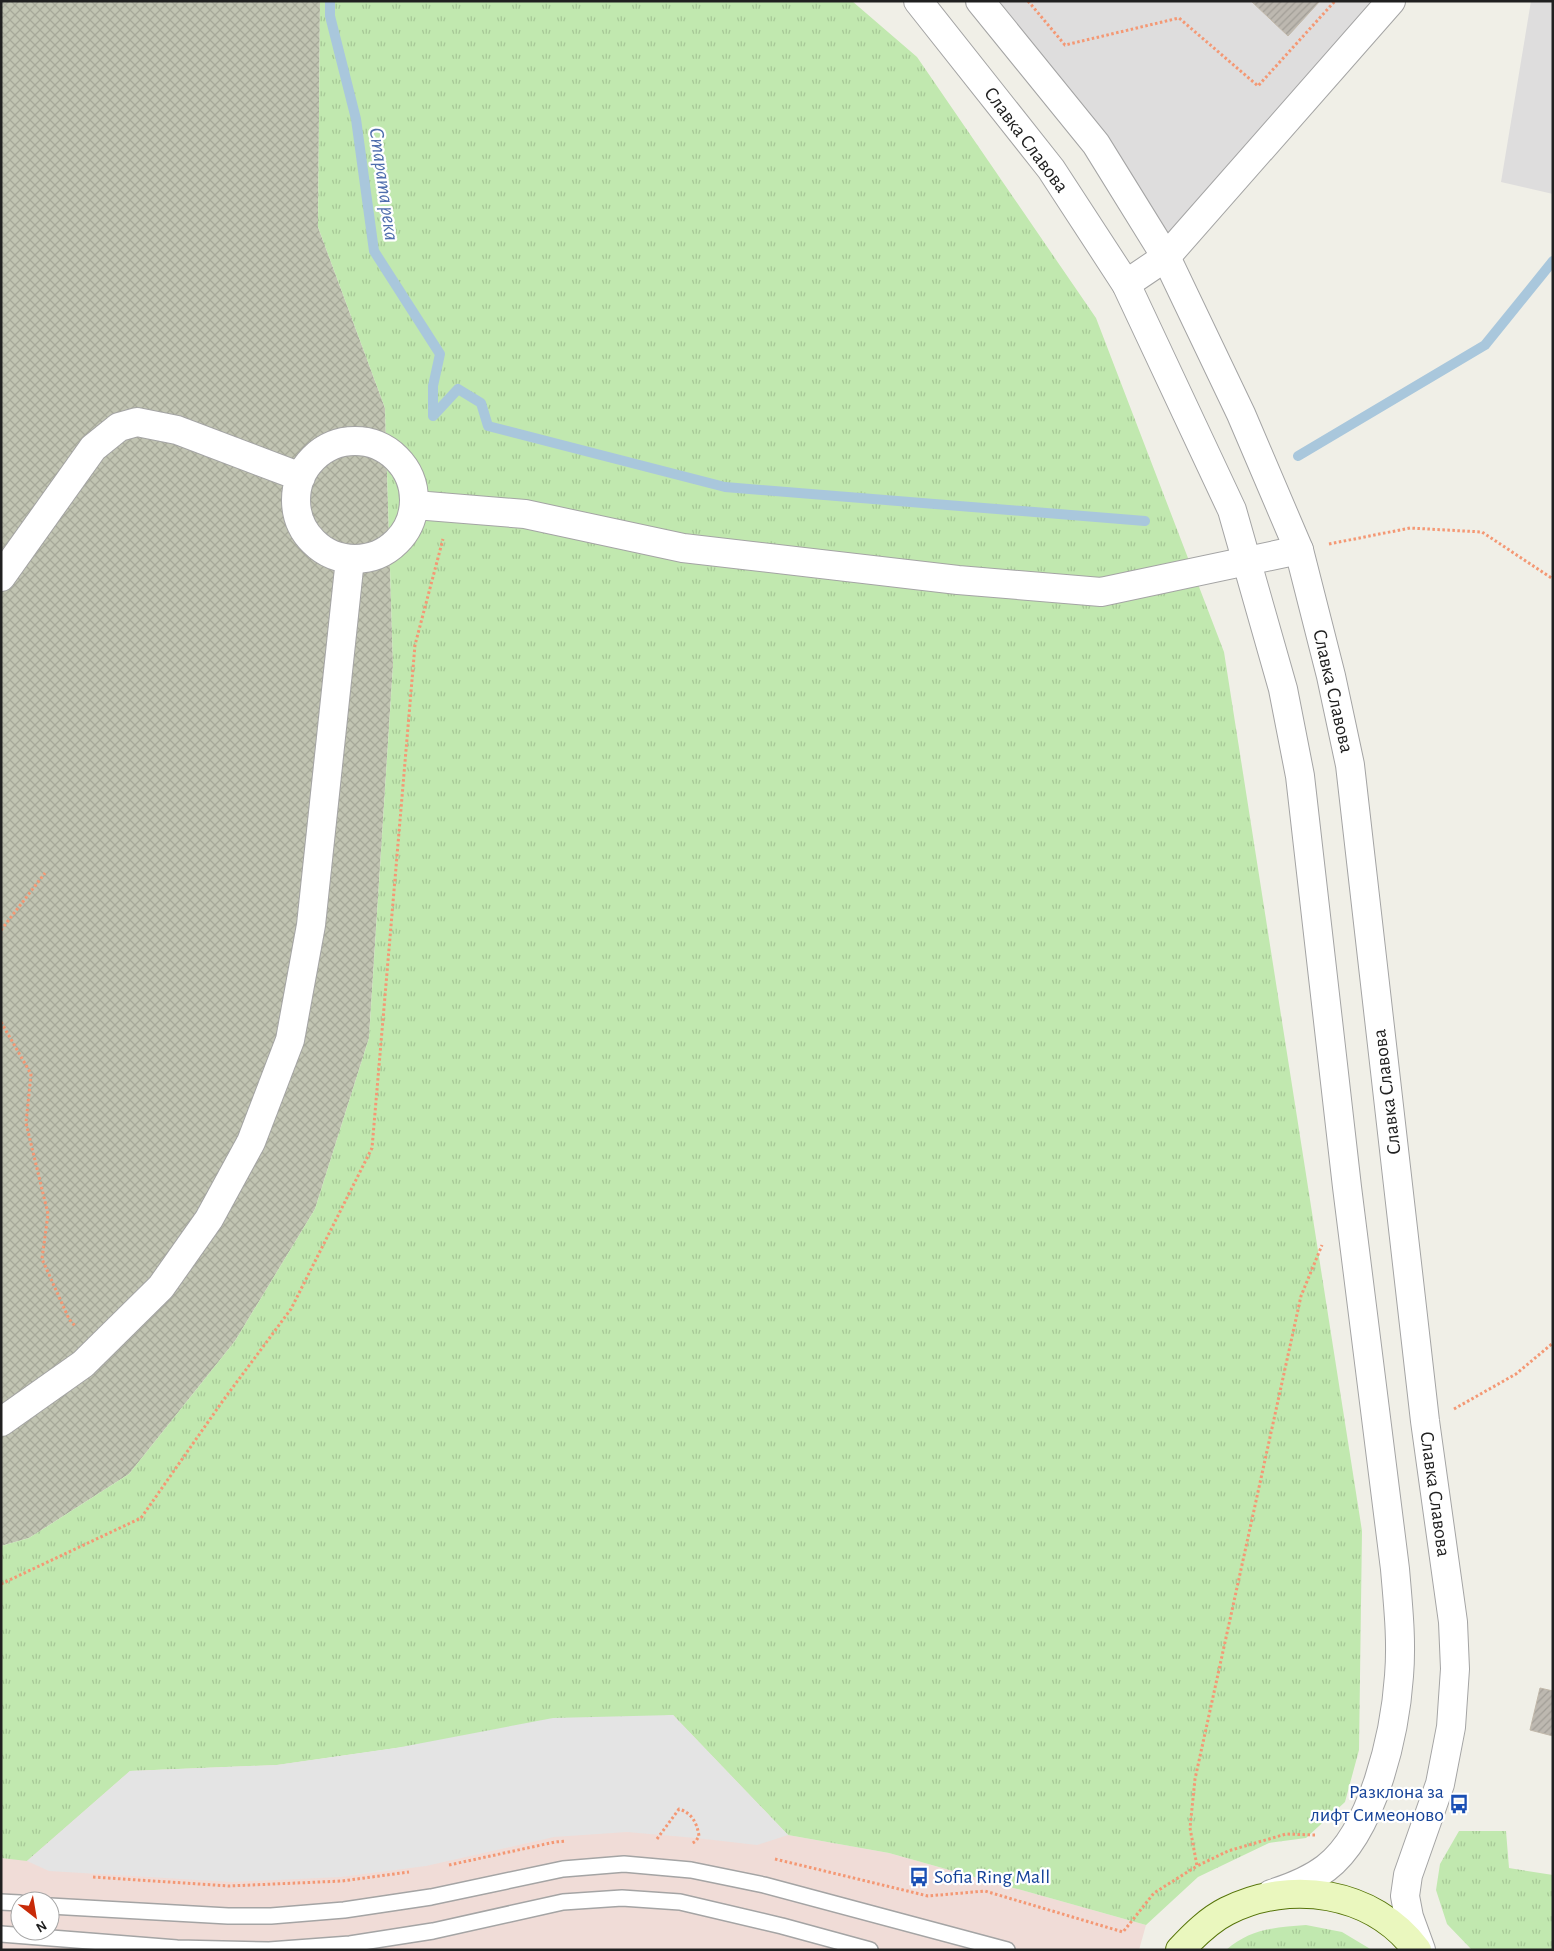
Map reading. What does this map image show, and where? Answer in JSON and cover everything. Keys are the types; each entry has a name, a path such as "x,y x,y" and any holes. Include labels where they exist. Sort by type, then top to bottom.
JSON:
{"main road":[{"path":"1180,1950 1201,1928 1226,1912 1253,1900 1282,1893 1312,1893 1341,1899 1369,1910 1394,1926 1417,1950"}],"street":[{"name":"Славка Славова","path":"918,1 1051,169 1126,284 1232,510 1283,690 1300,776 1346,1187 1395,1569 1400,1619 1399,1677 1393,1721 1379,1780 1366,1813 1349,1844 1326,1868 1299,1885 1253,1900"},
{"name":"Славка Славова","path":"980,1 1096,144 1166,257 1241,414 1299,550 1332,676 1350,765 1425,1421 1453,1622 1455,1669 1451,1727 1440,1784 1408,1875 1405,1896 1408,1917 1421,1950"},
{"path":"1126,284 1166,257 1391,1"},
{"path":"1,577 93,448 120,427 137,422 177,430 301,477"},
{"path":"360,441 378,445 394,455 406,469 413,486 415,505 410,523 405,531 386,551 369,558 350,559 332,555 316,545 304,531 297,514 296,495 301,477 311,461 325,449 342,442 360,441"},
{"path":"415,505 524,514 683,548 958,580 1101,592 1299,550"},
{"path":"1,1422 83,1364 161,1287 209,1219 251,1142 290,1040 311,925 350,559"}],"lane":[{"path":"60,1907 228,1916 271,1916 344,1910 432,1897 563,1869 624,1864 691,1870 764,1885 1006,1950"},
{"path":"1,1934 73,1945 268,1950 350,1944 433,1931 563,1902 622,1898 680,1902 782,1926 870,1950"}],"path":[{"path":"1028,1 1065,45 1179,18 1258,86 1335,1"},
{"path":"1,1584 141,1518 222,1402 291,1309 372,1148 415,645 451,508"},
{"path":"1299,550 1410,528 1482,532 1553,579"},
{"path":"1,930 45,873"},
{"path":"1,1022 32,1074 26,1123 48,1214 42,1259 69,1319 97,1350"},
{"path":"1197,1866 1190,1828 1195,1779 1301,1296 1324,1242"},
{"path":"1425,1421 1458,1407 1516,1374 1553,1343"},
{"path":"657,1839 679,1809 686,1811 692,1817 697,1826 699,1836 691,1844 682,1843"},
{"path":"774,1859 928,1896 986,1891 1123,1932 1154,1892 1197,1866 1228,1851 1286,1834 1318,1835 1349,1844"},
{"path":"647,1838 665,1840"},
{"path":"444,1866 555,1842 573,1840"},
{"path":"93,1877 229,1886 342,1881 417,1871"}],"shaded area":[{"path":"1,1 320,1 318,227 385,408 393,665 369,1038 315,1209 235,1341 129,1474 29,1538 1,1546"},
{"path":"980,1 1391,1 1166,257"},
{"path":"1531,1 1553,1 1553,194 1501,182"},
{"path":"673,1715 788,1835 889,1853 1146,1925 1139,1950 1,1950 1,1858 27,1860 130,1771 277,1765"},
{"path":"673,1715 788,1835 757,1845 627,1832 554,1837 426,1866 341,1877 231,1882 49,1871 27,1861 130,1771 277,1765 396,1748 553,1718"}],"green space":[{"path":"320,1 852,1 917,57 1096,318 1224,652 1362,1531 1359,1750 1345,1802 1306,1838 1269,1843 1198,1877 1146,1925 889,1853 788,1835 673,1715 396,1748 277,1765 130,1771 27,1861 1,1858 1,1546 29,1538 129,1474 235,1341 315,1209 369,1038 393,665 385,408 318,227"},
{"path":"1459,1831 1506,1831 1509,1868 1553,1875 1553,1950 1472,1950 1447,1924 1436,1890 1440,1864"},
{"path":"1306,1925 1342,1932 1372,1950 1226,1950 1254,1933 1274,1928"}],"building":[{"path":"1251,1 1320,1 1288,36"},
{"path":"1540,1688 1553,1691 1553,1736 1530,1730"}],"waterway":[{"name":"Старата река","path":"330,1 330,16 356,119 374,251 440,354 433,386 433,416"},
{"path":"1298,456 1485,345 1553,261"},
{"path":"433,416 458,389 481,403 488,426 725,487 1145,521"}],"place":[{"name":"Разклона за лифт Симеоново","path":"1459,1804"},
{"name":"Sofia Ring Mall","path":"919,1877"}]}
